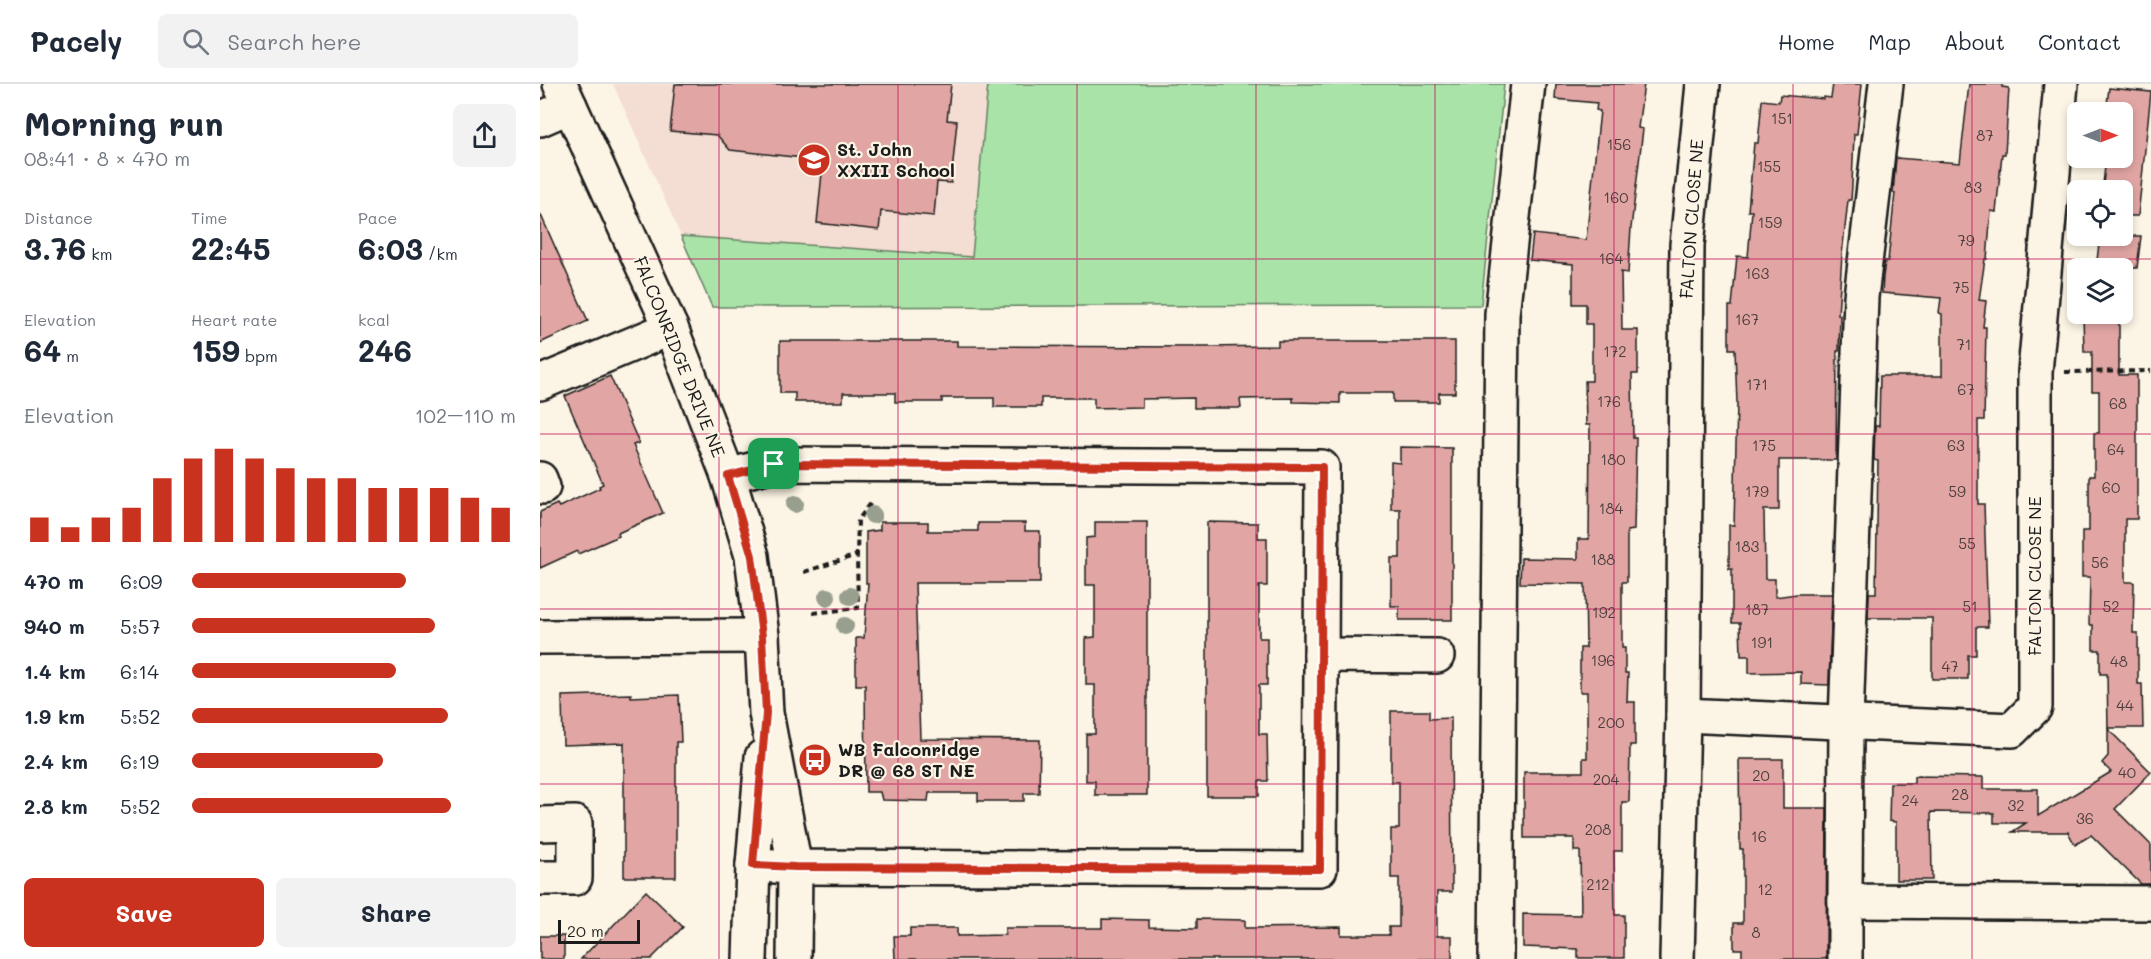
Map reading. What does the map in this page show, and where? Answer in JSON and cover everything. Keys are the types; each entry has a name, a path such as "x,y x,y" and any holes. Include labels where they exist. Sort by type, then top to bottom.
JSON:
{"street":[{"path":"1496,959 1502,314 1528,84"},
{"name":"FALTON CLOSE NE","path":"1677,959 1683,715 1687,245 1703,84"},
{"path":"1845,959 1846,722 1861,297 1886,84"},
{"name":"FALTON CLOSE NE","path":"1683,715 2012,730 2035,707 2035,372 2061,84"},
{"path":"540,119 565,95"},
{"name":"FALCONRIDGE DRIVE NE","path":"565,95 671,328 728,476 752,556 762,636 766,713 795,867 794,959"},
{"path":"540,383 671,328"},
{"path":"728,476 774,464 1322,467 1320,869 753,865"},
{"path":"540,637 762,636"},
{"path":"1321,655 1437,656"},
{"name":"FALCONRIDGE DRIVE NE","path":"750,959 753,865 766,713"},
{"path":"540,824 575,824 575,878 540,878"},
{"path":"1845,902 2151,903"}],"path":[{"path":"2035,372 2151,371"},
{"path":"813,613 858,608 858,520 871,503"},
{"path":"804,572 857,555"}],"shaded area":[{"name":"St. John XXIII School","path":"613,84 988,84 972,257 681,236"}],"green space":[{"path":"988,84 1504,84 1481,305 712,307 681,236 972,257"}],"building":[{"path":"675,84 951,84 947,120 957,121 951,183 937,182 934,216 881,211 879,230 817,223 822,173 811,170 812,159 730,150 717,135 670,131"},
{"path":"1556,84 1644,84 1638,128 1643,129 1628,273 1621,272 1622,330 1638,330 1638,374 1632,374 1633,438 1636,438 1634,530 1627,531 1627,582 1622,582 1622,648 1625,648 1625,673 1628,673 1627,702 1635,702 1635,745 1630,745 1629,802 1622,802 1622,851 1614,851 1615,915 1624,915 1624,958 1578,958 1578,949 1523,947 1523,914 1581,915 1580,851 1574,851 1574,838 1524,838 1524,772 1583,772 1583,758 1587,758 1587,692 1580,692 1580,648 1586,648 1585,584 1520,583 1521,558 1578,559 1578,539 1589,539 1590,425 1586,425 1585,381 1592,381 1592,324 1586,324 1586,304 1573,304 1573,264 1530,260 1533,234 1586,240 1600,111 1596,110 1597,103 1555,99"},
{"path":"1833,84 1862,84 1857,134 1854,134 1851,200 1848,200 1842,255 1838,315 1840,315 1839,351 1837,351 1836,460 1779,460 1779,510 1764,510 1765,579 1775,579 1775,597 1797,594 1832,594 1829,685 1801,684 1801,672 1749,673 1749,656 1741,656 1740,623 1732,623 1729,525 1734,525 1737,403 1735,349 1729,349 1729,306 1732,306 1737,256 1748,257 1752,211 1748,211 1754,143 1758,143 1762,100 1779,102 1780,95 1831,98"},
{"path":"1969,84 2002,84 2002,87 2009,88 2005,154 2002,154 1996,212 1991,211 1987,259 1985,259 1979,300 1986,301 1983,327 1986,327 1984,420 1978,420 1978,504 1984,504 1988,627 1976,627 1976,655 1968,655 1968,679 1932,679 1932,618 1868,618 1869,593 1876,593 1878,461 1874,460 1875,426 1879,426 1880,376 1942,376 1942,314 1939,313 1941,298 1882,293 1885,261 1888,261 1896,158 1960,163"},
{"path":"2109,88 2151,92 2138,216 2133,216 2133,180 2103,180 2105,168 2133,168 2133,102 2107,102"},
{"path":"540,213 588,321 540,343"},
{"path":"2133,236 2141,236 2137,268 2133,268 2133,258 2097,258 2099,246 2133,246"},
{"path":"2083,324 2119,324 2119,375 2137,375 2137,519 2125,519 2125,582 2134,582 2133,633 2138,633 2138,684 2142,684 2143,728 2108,728 2107,674 2100,674 2100,650 2093,650 2093,625 2089,625 2090,577 2082,577 2082,531 2089,531 2089,476 2094,476 2094,433 2099,433 2099,391 2092,391 2092,352 2084,352"},
{"path":"780,341 957,341 957,346 1203,347 1278,346 1278,341 1455,341 1455,393 1439,393 1439,402 1393,402 1393,393 1340,393 1340,403 1293,402 1293,398 1240,399 1241,408 1194,408 1194,398 1142,399 1142,407 1094,408 1094,398 1041,398 1041,407 994,407 994,398 942,398 942,402 895,402 895,393 843,393 843,402 795,402 795,393 780,393"},
{"path":"610,376 639,443 633,445 663,513 618,533 619,536 578,554 577,551 540,568 540,512 557,504 559,507 600,488 599,486 603,484 565,396"},
{"path":"1400,447 1452,448 1452,620 1399,620 1399,606 1391,606 1391,558 1400,558 1400,509 1391,509 1391,462 1400,463"},
{"path":"880,522 928,522 928,531 978,531 978,523 1025,523 1025,531 1040,531 1040,583 915,583 920,739 1040,740 1039,793 1024,793 1024,801 978,801 978,793 929,793 928,801 882,800 880,792 866,792 865,685 856,685 856,638 864,638 868,583 866,583 866,532 880,530"},
{"path":"1095,522 1147,522 1147,795 1095,795 1095,781 1086,781 1086,734 1095,734 1095,685 1086,685 1086,638 1095,637 1095,585 1086,585 1086,538 1095,537"},
{"path":"1207,522 1258,523 1258,538 1267,538 1267,586 1259,586 1259,638 1267,638 1267,685 1259,685 1259,734 1267,734 1268,781 1259,781 1259,796 1207,796"},
{"path":"631,694 631,697 679,695 681,742 676,742 676,877 624,877 624,743 563,745 562,696"},
{"path":"1391,711 1429,711 1429,719 1451,718 1452,892 1437,892 1437,936 1452,936 1452,959 895,959 894,936 910,936 910,928 957,928 957,936 1005,935 1005,928 1102,928 1102,919 1149,920 1149,927 1197,928 1197,919 1245,920 1245,928 1341,927 1341,935 1389,935 1389,927 1399,927 1399,878 1391,878 1391,829 1399,829 1399,782 1391,782"},
{"path":"2108,729 2151,772 2115,809 2151,845 2151,884 2141,884 2091,835 2075,845 2068,832 2012,832 2026,823 1994,823 1994,813 1931,812 1932,880 1896,880 1896,822 1889,821 1890,783 1914,783 1914,776 1983,777 1983,789 2038,789 2038,816 2111,772 2102,763 2108,756"},
{"path":"1739,759 1783,759 1783,808 1827,808 1826,959 1742,959 1742,949 1734,949 1734,923 1743,923 1743,849 1740,849"},
{"path":"646,891 683,927 651,959 581,959"},
{"path":"540,936 564,936 564,959 540,959"}],"place":[{"name":"St. John XXIII School","path":"814,160"},
{"name":"WB Falconridge DR @ 68 ST NE","path":"815,760"}],"route":[{"path":"774,464 1322,467 1320,869 753,865 766,713 762,636 752,556 728,476 774,464"}]}
